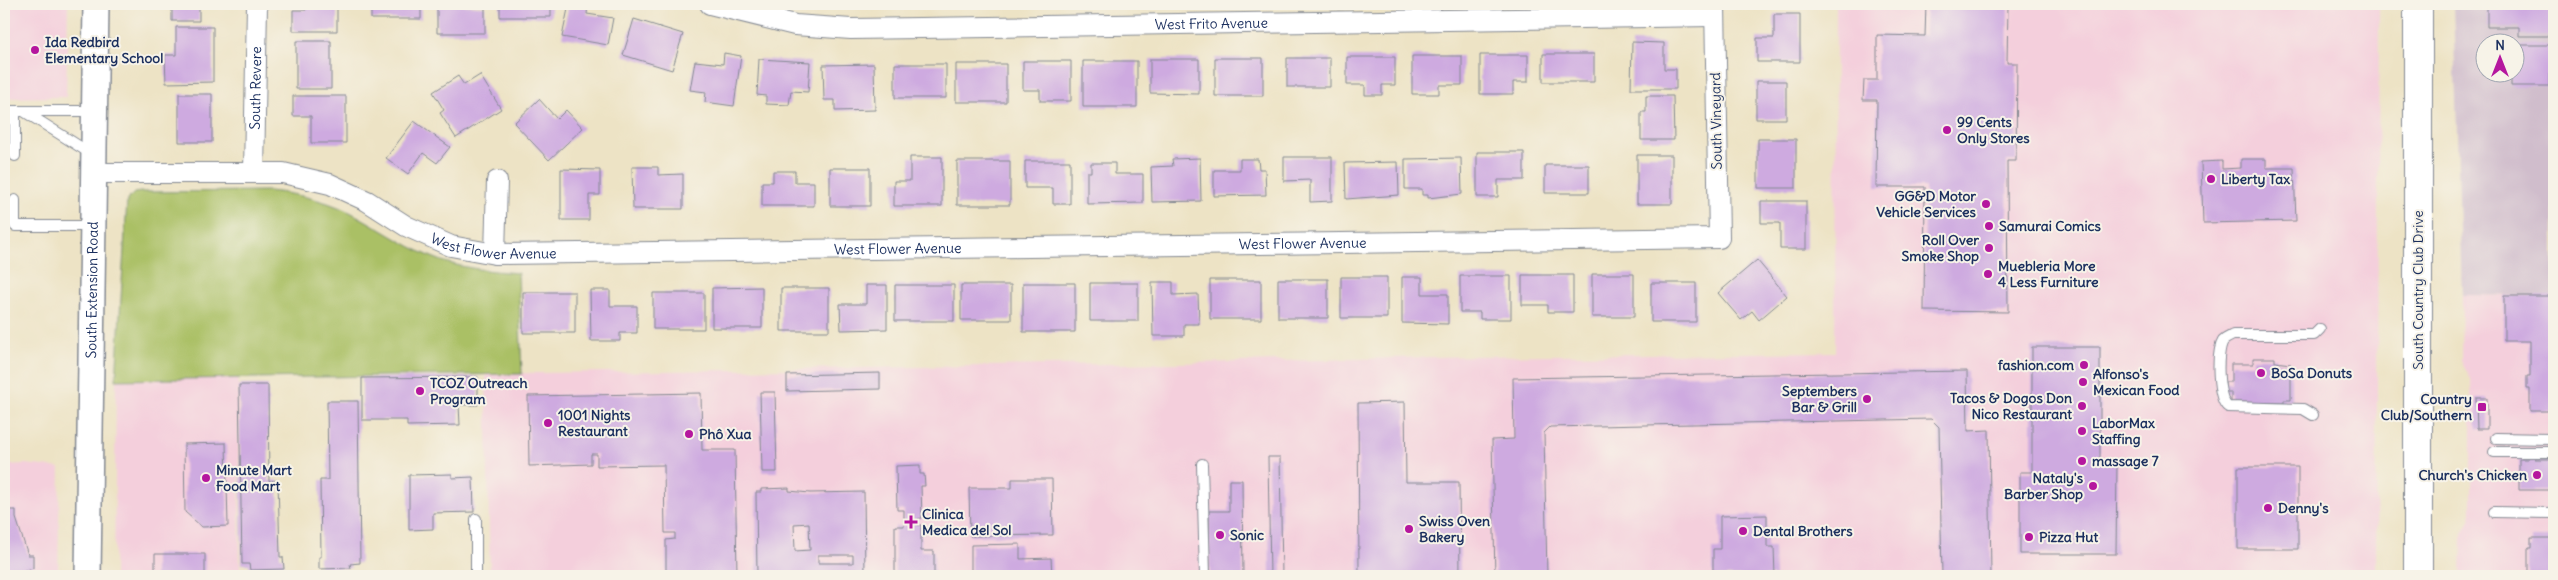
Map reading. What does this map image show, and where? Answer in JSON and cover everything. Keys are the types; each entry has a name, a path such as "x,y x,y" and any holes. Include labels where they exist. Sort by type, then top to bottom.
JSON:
{"main road":[{"name":"South Country Club Drive","path":"2418,4 2418,576"}],"street":[{"name":"South Extension Road","path":"88,576 96,4"},
{"name":"South Revere","path":"254,173 257,4"},
{"name":"West Frito Avenue","path":"710,4 795,25 851,30 1714,10"},
{"name":"South Vineyard","path":"1714,10 1719,238"},
{"name":"West Flower Avenue","path":"95,165 283,173 330,184 367,201 406,226 451,246 494,254 1719,238"},
{"path":"494,254 497,182"}],"lane":[{"path":"4,111 95,112"},
{"path":"15,156 19,112"},
{"path":"19,112 95,165"},
{"path":"15,200 15,226 94,226"},
{"path":"2313,415 2303,409 2228,407 2221,400 2219,390 2220,348 2224,339 2233,335 2314,335 2320,329"},
{"path":"2496,438 2554,439"},
{"path":"2494,452 2554,452"},
{"path":"1202,464 1205,576"},
{"path":"2494,512 2554,513"},
{"path":"476,519 476,576"}],"shaded area":[{"name":"Ida Redbird Elementary School","path":"4,4 68,4 66,97 4,98"},
{"path":"1836,4 2379,4 2376,576 490,576 486,374 1241,362 1475,356 1835,352"},
{"path":"2453,4 2554,4 2554,296 2462,295"},
{"path":"2462,295 2554,296 2554,576 2461,576 2462,535 2471,517 2471,380 2461,361"},
{"path":"238,378 240,576 114,576 116,380"},
{"path":"26,464 60,468 58,576 4,576 4,465"}],"green space":[{"path":"269,191 293,194 340,207 410,247 451,264 518,273 522,374 116,380 127,200 134,193 141,192"}],"building":[{"path":"172,4 199,4 199,21 172,21"},
{"path":"306,4 337,4 337,31 293,31 293,10 306,10"},
{"path":"371,4 421,4 421,19 371,19"},
{"path":"437,4 485,6 485,33 437,33"},
{"path":"500,4 551,4 551,17 500,17"},
{"path":"569,4 588,4 587,14 613,18 608,45 562,37"},
{"name":"99 Cents Only Stores","path":"1926,4 2008,4 2007,63 2017,63 2016,161 2007,161 2008,312 1924,311 1925,187 1876,187 1877,100 1863,100 1864,80 1877,80 1877,35 1925,36"},
{"path":"2487,4 2554,4 2554,36 2526,36 2526,32 2519,32 2519,27 2487,27"},
{"path":"1774,14 1800,14 1800,62 1757,62 1757,38 1774,38"},
{"path":"634,19 683,34 672,70 623,55"},
{"path":"176,27 213,27 213,82 166,83 165,55 176,55"},
{"path":"296,41 331,41 331,89 296,89"},
{"path":"1632,42 1664,43 1664,69 1676,69 1676,89 1631,89"},
{"path":"2526,45 2554,45 2554,73 2549,73 2549,86 2511,86 2511,82 2526,82"},
{"path":"724,53 741,56 734,106 705,102 706,92 690,90 695,61 723,64"},
{"path":"1543,54 1594,54 1594,82 1543,82"},
{"path":"1480,55 1528,55 1528,82 1513,82 1513,94 1480,94"},
{"path":"1412,56 1462,56 1462,85 1439,85 1439,94 1412,94"},
{"path":"1347,57 1395,57 1395,85 1382,85 1382,95 1365,95 1365,85 1347,85"},
{"path":"1215,58 1263,58 1263,96 1215,96"},
{"path":"1287,58 1330,58 1330,87 1287,87"},
{"path":"759,59 810,62 808,92 791,91 789,105 766,104 766,96 757,95"},
{"path":"1150,59 1199,59 1199,94 1150,93"},
{"path":"1023,61 1071,61 1071,101 1040,101 1040,90 1023,90"},
{"path":"1083,61 1137,61 1137,107 1083,107"},
{"path":"874,64 875,110 835,111 835,100 824,100 823,65"},
{"path":"895,64 946,64 946,98 895,98"},
{"path":"956,64 1006,64 1006,102 956,102"},
{"path":"480,75 501,109 456,138 440,113 444,110 433,92 458,76 464,85"},
{"path":"1756,81 1786,81 1786,119 1756,119"},
{"path":"179,94 212,94 212,142 179,142"},
{"path":"293,96 346,96 346,143 311,143 311,116 293,116"},
{"path":"1646,96 1673,96 1674,140 1641,140 1641,112 1646,112"},
{"path":"539,99 557,119 566,110 583,128 549,160 514,123"},
{"path":"414,121 450,147 437,163 423,153 408,174 386,158"},
{"path":"1758,139 1796,139 1796,188 1758,188"},
{"path":"1477,152 1524,152 1524,180 1498,180 1498,197 1477,197"},
{"path":"1637,155 1672,155 1672,204 1637,204"},
{"path":"910,157 942,157 942,206 894,206 894,181 910,181"},
{"path":"1284,157 1332,157 1332,201 1310,202 1310,180 1284,181"},
{"path":"1200,158 1201,201 1152,202 1151,167 1173,166 1172,159"},
{"path":"1461,158 1462,194 1428,198 1428,195 1422,195 1422,189 1405,189 1405,159"},
{"path":"1240,159 1258,159 1259,169 1265,169 1266,195 1214,196 1214,170 1240,170"},
{"path":"2241,159 2266,159 2266,168 2294,168 2296,221 2203,223 2201,162 2222,161 2222,169 2241,168"},
{"path":"957,161 1010,161 1010,205 957,205"},
{"path":"1025,161 1070,161 1070,204 1053,204 1053,188 1025,188"},
{"path":"1398,162 1399,195 1346,199 1345,163"},
{"path":"1091,163 1115,163 1115,174 1143,174 1143,203 1087,204 1087,172 1091,172"},
{"path":"1545,165 1589,165 1589,193 1545,193"},
{"path":"632,167 658,167 658,175 683,174 683,209 633,209"},
{"path":"830,168 870,168 870,206 830,206"},
{"path":"561,169 600,170 600,195 589,195 589,220 561,220"},
{"path":"773,171 795,171 795,182 814,182 814,206 762,206 762,182 773,182"},
{"path":"1761,201 1806,201 1806,249 1780,249 1780,223 1761,223"},
{"path":"1757,260 1787,296 1759,320 1752,311 1741,320 1718,293"},
{"path":"1592,274 1634,274 1634,317 1592,317"},
{"path":"1522,275 1573,275 1573,312 1548,312 1548,305 1522,305"},
{"path":"1460,276 1511,276 1511,319 1480,319 1480,312 1460,312"},
{"path":"1341,277 1387,277 1387,318 1341,318"},
{"path":"1402,277 1422,277 1422,294 1448,294 1448,324 1402,323"},
{"path":"1278,279 1328,279 1328,318 1278,318"},
{"path":"1210,280 1261,280 1261,319 1210,319"},
{"path":"1152,282 1173,282 1173,295 1198,294 1199,324 1184,324 1184,336 1153,336"},
{"path":"1023,283 1075,283 1075,332 1023,332"},
{"path":"1090,283 1138,283 1138,321 1090,321"},
{"path":"1651,283 1696,283 1696,322 1651,322"},
{"path":"866,285 887,285 887,329 841,330 840,304 866,304"},
{"path":"895,285 954,285 954,321 895,321"},
{"path":"961,285 1011,285 1011,320 961,320"},
{"path":"762,287 762,328 712,328 712,288"},
{"path":"781,288 829,288 829,331 781,331"},
{"path":"590,290 610,290 610,306 637,306 637,333 620,333 620,341 591,341"},
{"path":"523,292 575,292 575,333 523,333"},
{"path":"653,293 704,293 704,329 653,329"},
{"path":"2504,296 2554,296 2554,411 2530,411 2530,389 2527,389 2527,376 2530,376 2530,341 2504,341"},
{"path":"2032,347 2100,347 2100,463 2117,463 2116,554 2020,554 2020,472 2032,472"},
{"name":"BoSa Donuts","path":"2253,358 2275,358 2275,362 2291,364 2291,400 2284,400 2284,403 2231,402 2231,392 2225,392 2225,382 2231,382 2231,364 2253,364"},
{"path":"1967,371 1968,431 1989,430 1991,576 1942,576 1939,427 1931,419 1550,427 1544,433 1547,576 1495,576 1492,440 1514,439 1513,378"},
{"path":"880,373 880,389 787,391 787,375"},
{"name":"TCOZ Outreach Program","path":"478,377 478,405 459,405 460,425 407,426 407,420 362,420 362,378"},
{"path":"239,385 268,385 269,481 278,480 280,557 283,557 284,569 250,570 249,564 242,564"},
{"path":"760,392 775,392 777,472 762,472"},
{"path":"701,393 702,450 735,450 737,576 666,576 666,540 675,539 675,533 665,533 664,465 597,466 597,454 591,454 591,464 529,466 528,396"},
{"path":"2476,398 2487,398 2487,429 2477,429"},
{"path":"327,401 358,401 360,563 350,564 351,568 319,569 319,557 321,557 320,480 328,480"},
{"name":"Swiss Oven Bakery","path":"1405,402 1406,482 1459,482 1460,576 1359,576 1358,403"},
{"name":"Minute Mart Food Mart","path":"226,443 228,526 202,527 185,512 184,444"},
{"path":"1268,457 1280,457 1282,576 1270,576"},
{"name":"Church's Chicken","path":"2528,457 2554,459 2554,490 2519,490 2519,459 2528,459"},
{"name":"Clinica Medica del Sol","path":"920,465 920,474 924,474 925,486 921,486 922,518 918,519 918,525 921,525 921,551 934,551 934,576 895,576 895,526 904,526 904,510 897,510 896,466"},
{"name":"Denny's","path":"2238,467 2298,467 2298,549 2238,549"},
{"path":"452,474 452,478 473,477 474,512 433,513 433,529 409,530 409,475"},
{"path":"1012,479 1052,479 1053,535 970,536 969,488 1012,488"},
{"path":"1229,480 1242,480 1243,576 1210,576 1209,511 1229,511"},
{"path":"789,488 789,491 810,493 864,492 865,576 757,576 756,492 761,492 761,489","holes":["809,523 810,550 795,551 794,524","818,555 853,555 853,563 818,563"]},
{"path":"4,510 16,510 16,518 28,555 33,555 33,568 19,572 4,572"},
{"name":"Dental Brothers","path":"1767,515 1767,547 1774,547 1775,576 1713,576 1713,549 1720,549 1720,516"},
{"path":"2531,538 2554,538 2554,576 2528,576 2528,548 2531,548"},
{"path":"1020,544 1020,559 1051,558 1052,576 971,576 971,545"},
{"path":"155,554 205,554 205,576 155,576"}],"place":[{"name":"Ida Redbird Elementary School","path":"35,50"},
{"name":"99 Cents Only Stores","path":"1947,130"},
{"name":"Liberty Tax","path":"2211,179"},
{"name":"GG&D Motor Vehicle Services","path":"1986,204"},
{"name":"Samurai Comics","path":"1989,226"},
{"name":"Roll Over Smoke Shop","path":"1989,248"},
{"name":"Muebleria More 4 Less Furniture","path":"1988,274"},
{"name":"fashion.com","path":"2084,365"},
{"name":"BoSa Donuts","path":"2261,373"},
{"name":"Alfonso's Mexican Food","path":"2083,382"},
{"name":"TCOZ Outreach Program","path":"420,391"},
{"name":"Septembers Bar & Grill","path":"1867,399"},
{"name":"Tacos & Dogos Don Nico Restaurant","path":"2082,406"},
{"name":"Country Club/Southern","path":"2482,407"},
{"name":"1001 Nights Restaurant","path":"548,423"},
{"name":"LaborMax Staffing","path":"2082,431"},
{"name":"Phô Xua","path":"689,434"},
{"name":"massage 7","path":"2082,461"},
{"name":"Church's Chicken","path":"2537,475"},
{"name":"Minute Mart Food Mart","path":"206,478"},
{"name":"Nataly's Barber Shop","path":"2093,486"},
{"name":"Denny's","path":"2268,508"},
{"name":"Clinica Medica del Sol","path":"911,522"},
{"name":"Swiss Oven Bakery","path":"1409,529"},
{"name":"Dental Brothers","path":"1743,531"},
{"name":"Sonic","path":"1220,535"},
{"name":"Pizza Hut","path":"2029,537"}]}
